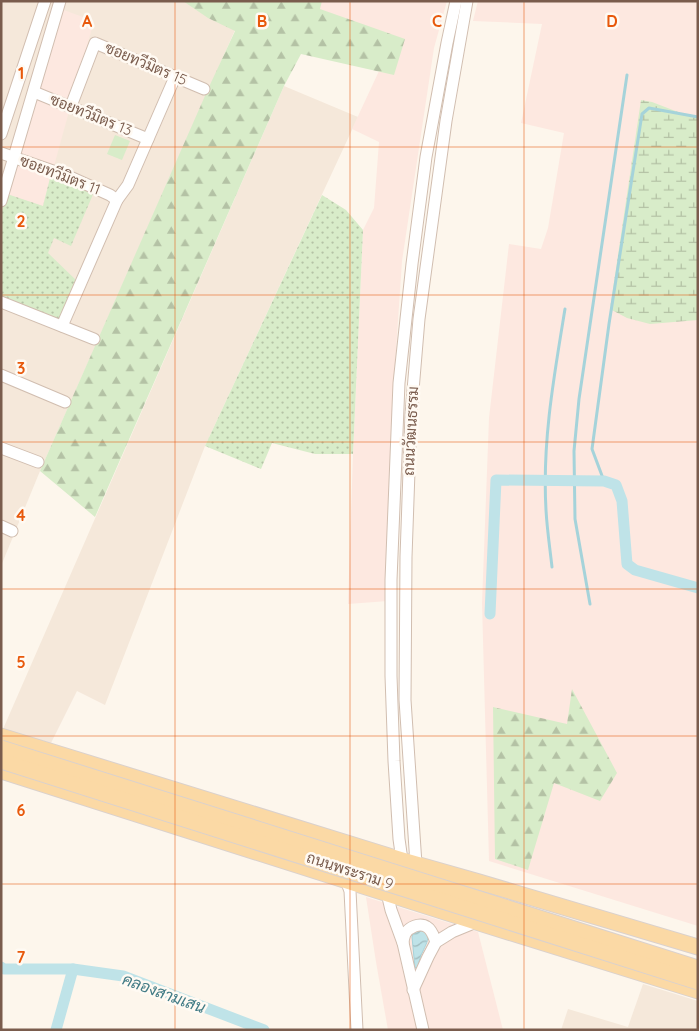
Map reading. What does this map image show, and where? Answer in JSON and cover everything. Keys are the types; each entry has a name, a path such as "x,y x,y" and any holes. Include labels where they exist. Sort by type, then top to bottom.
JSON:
{"main road":[{"name":"ถนนพระราม 9","path":"1,736 409,862 698,947"},
{"name":"ถนนพระราม 9","path":"1,748 698,968"},
{"name":"ถนนพระราม 9","path":"1,761 698,982"},
{"name":"ถนนพระราม 9","path":"1,772 698,990"},
{"path":"409,862 414,902"}],"street":[{"path":"1,134 4,114 45,1"},
{"path":"1,201 60,1"},
{"name":"ถนนวัฒนธรรม","path":"409,862 399,839 391,676 391,580 399,383 426,157 456,1"},
{"name":"ถนนวัฒนธรรม","path":"409,862 405,700 406,557 411,414 419,319 449,100 467,1"},
{"path":"40,17 54,22"},
{"name":"ซอยทวีมิตร 15","path":"71,106 95,43 204,89"},
{"path":"62,326 117,200 128,185 176,77"},
{"name":"ซอยทวีมิตร 13","path":"34,92 148,139"},
{"path":"437,97 449,100"},
{"path":"4,114 25,121"},
{"name":"ซอยทวีมิตร 11","path":"1,154 70,177 117,200"},
{"path":"422,186 437,188"},
{"path":"1,302 94,339"},
{"path":"1,376 65,402"},
{"path":"399,383 414,386"},
{"path":"1,448 38,462"},
{"path":"1,526 12,531"},
{"path":"346,880 350,890 357,1030"},
{"path":"387,893 403,943 423,1030"},
{"path":"413,990 436,942 452,932 476,922"},
{"path":"403,943 405,934 410,928 419,925 426,926 436,942"}],"shaded area":[{"path":"1,1 200,1 235,30 40,471 1,566"},
{"path":"322,1 447,1 434,48 402,261 393,395 388,601 348,604 363,230 374,208 379,142 352,129 379,71 394,74 319,8"},
{"path":"478,1 698,1 698,926 489,861 482,603 489,418 509,244 541,249 548,228 564,133 521,123 542,24 473,21"},
{"path":"61,9 94,21 43,206 7,194"},
{"path":"284,86 358,117 205,446 105,705 77,691 51,743 3,729"},
{"path":"366,897 478,932 503,1030 388,1030"},
{"path":"643,984 698,1001 698,1030 561,1030 568,1009 628,1027"}],"green space":[{"path":"183,1 322,1 320,9 405,39 394,75 301,54 284,86 95,517 40,471 235,31 208,18"},
{"path":"641,100 698,118 698,320 650,324 627,318 610,309"},
{"path":"115,135 130,141 122,160 107,154"},
{"path":"51,174 94,192 71,246 54,238 48,253 76,280 59,320 1,298 1,214 7,194 43,206"},
{"path":"322,195 346,210 363,230 353,454 315,454 272,443 261,469 205,446"},
{"path":"572,689 617,773 600,801 554,783 528,870 495,859 493,707 567,724"}],"water":[{"path":"418,929 426,932 428,937 418,967 415,968 412,937"}],"waterway":[{"path":"590,604 575,519 574,451 579,399 627,75"},
{"path":"604,481 592,449 609,324 642,114 649,108 698,117"},
{"path":"552,567 545,485 547,434 565,309"},
{"path":"490,614 496,480 604,481 616,485 622,501 627,564 635,570 698,588"},
{"name":"คลองสามเสน","path":"1,967 4,969 73,969 123,976 264,1030"},
{"path":"56,1030 73,969"}]}
